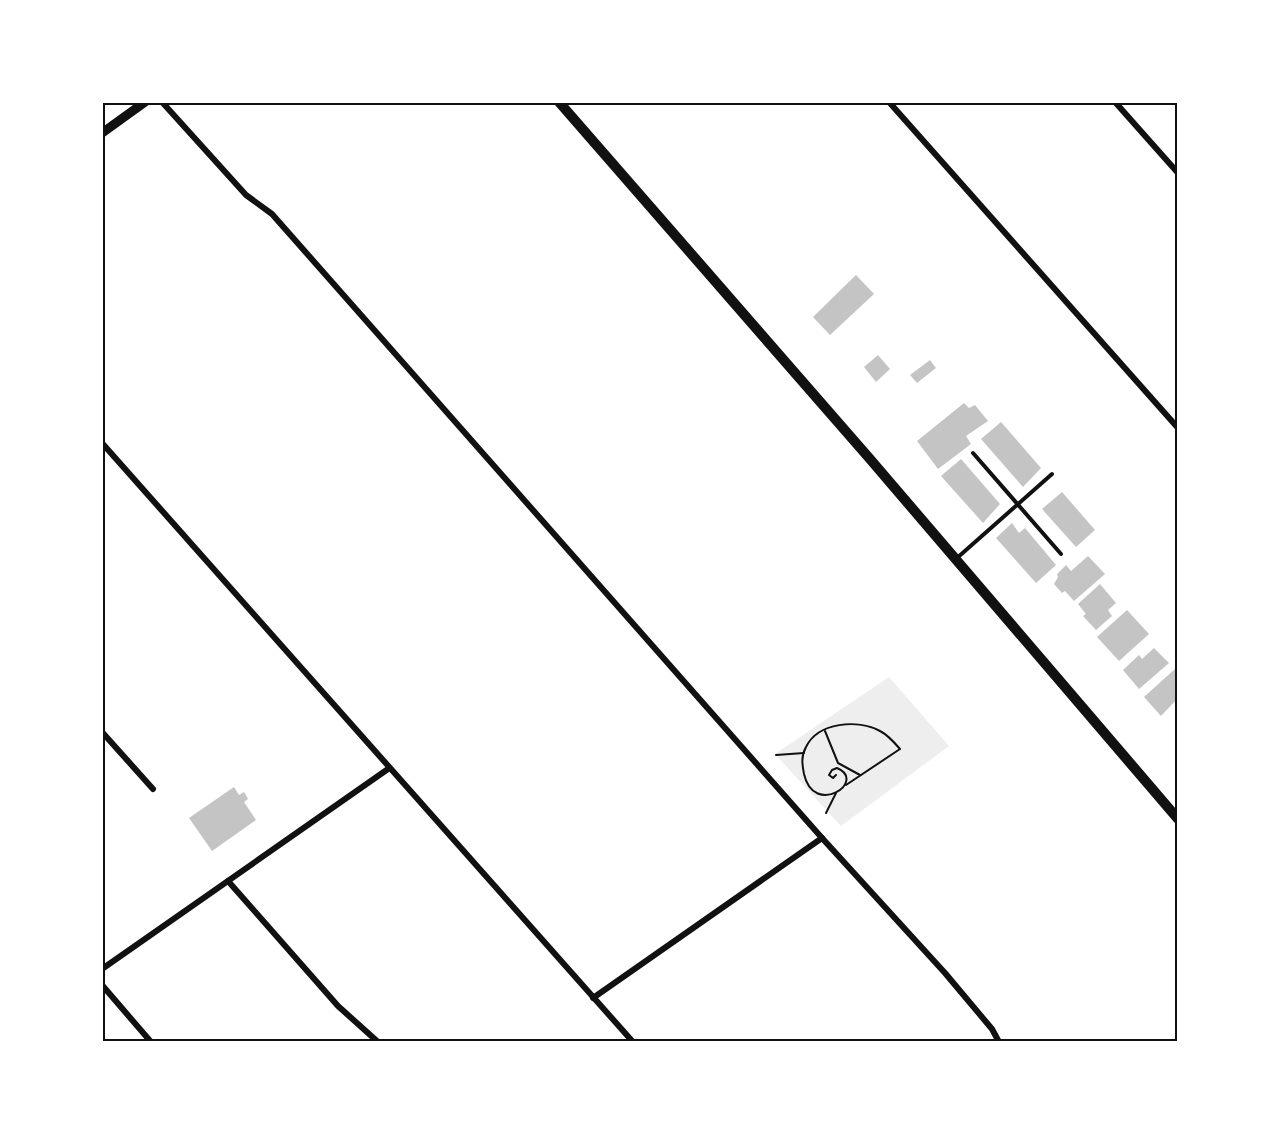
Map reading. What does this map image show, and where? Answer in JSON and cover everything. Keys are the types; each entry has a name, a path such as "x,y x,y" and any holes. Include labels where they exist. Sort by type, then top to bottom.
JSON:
{"main road":[{"path":"559,102 957,559 1178,819"}],"street":[{"path":"102,133 146,102"},
{"path":"162,102 246,195 280,222 822,838 945,973 992,1029 999,1042"},
{"path":"889,102 1178,428"},
{"path":"1115,102 1178,172"},
{"path":"102,443 388,769 633,1042"},
{"path":"102,732 153,789"},
{"path":"102,969 388,769"},
{"path":"594,998 822,838"},
{"path":"228,880 338,1006 378,1042"},
{"path":"102,985 151,1042"}],"lane":[{"path":"973,453 1060,554"},
{"path":"957,559 1052,474"}],"path":[{"path":"826,813 836,793 846,784 900,749 879,730 864,725 848,724 817,733 806,745 801,760 805,777 811,788 820,795 836,793"},
{"path":"825,730 838,763 860,775"},
{"path":"776,755 804,753"},
{"path":"836,775 833,778 830,775 832,770 837,768 846,775 846,784"}],"shaded area":[{"path":"889,677 949,746 841,826 775,754"}],"building":[{"path":"856,275 874,294 830,335 813,317"},
{"path":"878,355 890,369 876,382 864,367"},
{"path":"930,360 936,368 917,383 910,375"},
{"path":"964,403 969,408 975,405 988,421 966,436 971,444 938,469 917,441"},
{"path":"1001,422 1041,468 1023,487 981,439"},
{"path":"961,459 1000,504 983,523 941,476"},
{"path":"1062,492 1095,530 1076,547 1042,509"},
{"path":"1012,523 1019,533 1025,528 1056,565 1036,583 996,538"},
{"path":"1088,556 1105,574 1074,601 1054,584 1058,577 1057,574 1066,565 1071,571"},
{"path":"1100,584 1116,603 1108,610 1112,616 1096,630 1083,616 1086,614 1078,604"},
{"path":"1127,610 1149,634 1119,661 1097,637"},
{"path":"1154,648 1169,663 1139,689 1123,670 1139,655 1142,659"},
{"path":"1176,668 1178,698 1161,716 1144,697"},
{"path":"234,787 239,795 244,792 248,799 244,802 256,820 212,851 189,818"}]}
